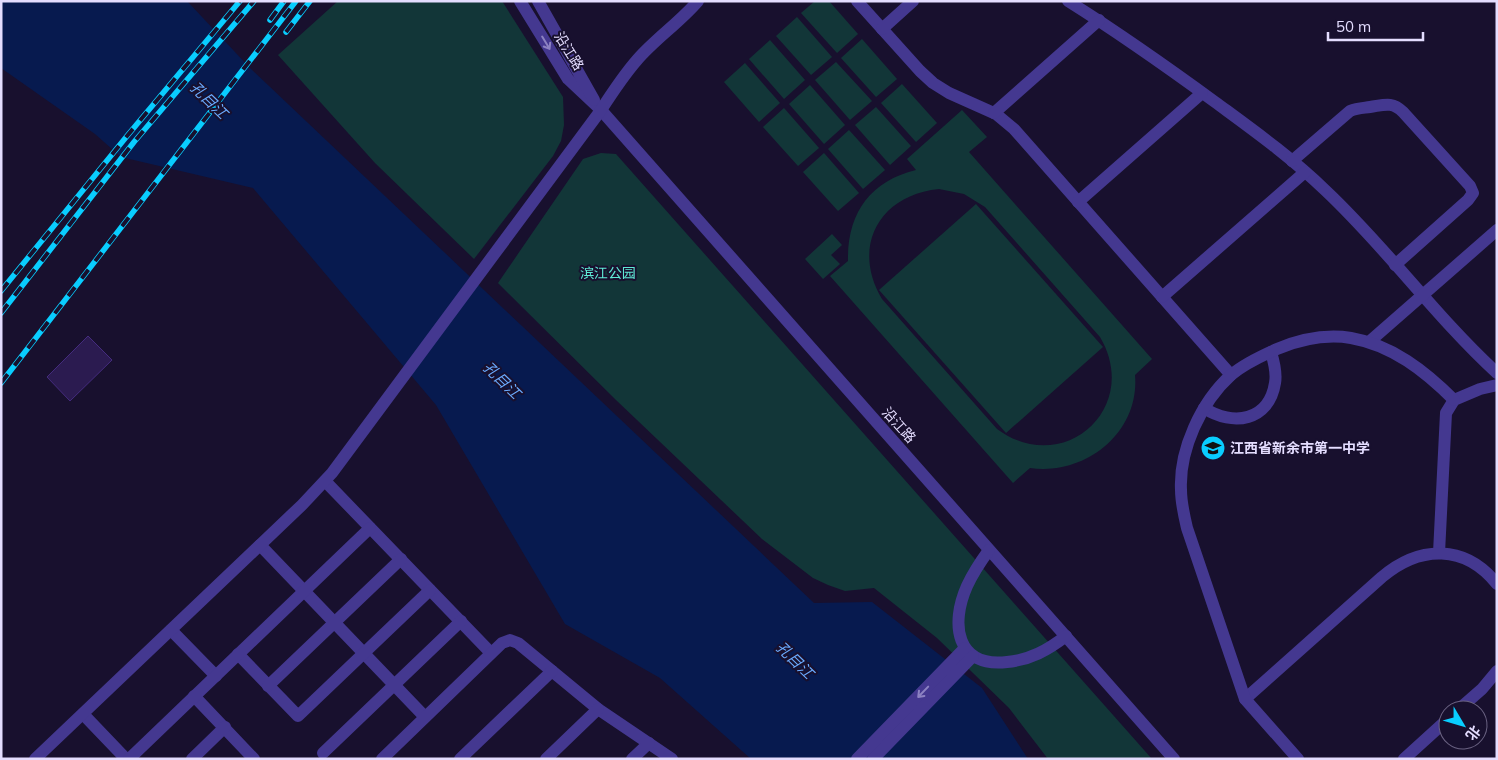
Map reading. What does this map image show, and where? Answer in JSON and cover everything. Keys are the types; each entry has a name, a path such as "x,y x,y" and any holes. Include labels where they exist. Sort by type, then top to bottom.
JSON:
{"street":[{"name":"沿江路","path":"520,1 568,79 600,110 1174,759"},
{"name":"沿江路","path":"538,1 600,110"},
{"path":"35,759 325,481 637,60 682,19 698,1"},
{"path":"857,1 933,83 949,93 994,112 1014,129 1231,375"},
{"path":"882,29 913,1"},
{"path":"1068,1 1099,20 1202,93 1306,172 1344,208 1467,346 1497,373"},
{"path":"994,112 1099,20"},
{"path":"1078,202 1202,93"},
{"path":"1292,161 1350,111 1389,104 1394,105 1403,112 1470,186 1473,193 1468,200 1395,265"},
{"path":"1162,297 1306,172"},
{"path":"1369,342 1497,230"},
{"path":"1298,759 1246,699 1187,528 1181,489 1182,468 1187,447 1204,408 1231,375 1271,352 1302,340 1318,337 1350,338 1381,346 1408,361 1432,379 1454,400"},
{"path":"1204,408 1222,418 1238,420 1261,409 1271,396 1275,382 1275,367 1271,352"},
{"path":"1439,553 1446,413 1454,400 1480,389 1497,386"},
{"path":"325,481 492,653"},
{"path":"83,714 128,759 370,528"},
{"path":"260,545 426,717"},
{"path":"965,656 959,627 962,600 973,574 989,550"},
{"path":"1246,699 1393,568 1407,560 1422,555 1453,554 1480,567 1497,584"},
{"path":"268,686 401,559"},
{"path":"238,654 298,716 430,590"},
{"path":"323,753 461,621"},
{"path":"171,630 216,676"},
{"path":"965,656 990,662 1016,661 1042,653 1066,636"},
{"path":"386,757 502,643 510,640 518,643 598,709 672,759"},
{"path":"857,759 965,656"},
{"path":"873,759 965,656"},
{"path":"460,759 552,671"},
{"path":"1469,700 1482,689 1497,671"},
{"path":"194,696 254,759"},
{"path":"546,759 598,709"},
{"path":"192,759 225,727"},
{"path":"1404,759 1438,728"},
{"path":"632,759 649,743"}],"green space":[{"path":"338,1 502,1 563,97 564,125 561,141 553,156 474,259 375,163 278,55"},
{"path":"815,1 829,1 858,34 837,53 801,13"},
{"path":"797,17 832,57 811,75 776,36"},
{"path":"862,39 897,79 876,97 841,58"},
{"path":"770,40 805,80 784,99 749,59"},
{"path":"836,62 872,101 850,120 815,80"},
{"path":"745,63 780,103 759,122 724,82"},
{"path":"902,84 937,123 916,142 881,103"},
{"path":"810,85 845,125 824,144 789,104"},
{"path":"876,107 911,146 890,165 855,125"},
{"path":"784,108 819,148 798,166 763,127"},
{"path":"962,110 987,137 969,152 1152,359 1135,375 1134,396 1128,415 1118,432 1105,446 1089,457 1070,465 1051,469 1030,468 1013,483 830,276 848,261 852,228 864,202 886,182 916,170 907,159","holes":["939,189 964,194 985,207 1100,337 1110,363 1111,388 1103,410 1089,428 1070,440 1047,445 1022,442 997,429 882,299 873,280 869,261 871,243 876,227 886,213 900,201 918,193"]},
{"path":"849,130 885,170 863,189 828,149"},
{"name":"滨江公园","path":"601,153 616,154 1152,759 1048,759 1009,708 937,638 874,588 845,591 828,585 813,578 762,539 616,400 498,283 583,159"},
{"path":"824,153 859,193 838,211 803,172"},
{"path":"976,204 1103,347 1006,433 879,290"},
{"path":"832,234 842,245 831,255 840,264 823,279 805,259"}],"water":[{"name":"孔目江","path":"1,1 187,1 250,68 814,603 872,602 982,688 1028,759 751,759 660,678 565,624 436,405 253,188 121,157 95,134 1,68"}],"building":[{"path":"88,336 112,360 70,401 47,377"}],"railway":[{"path":"1,291 240,1"},
{"path":"1,313 134,142 254,1"},
{"path":"270,20 284,1"},
{"path":"1,383 296,1"},
{"path":"286,32 310,1"}],"place":[{"name":"江西省新余市第一中学","path":"1213,448"}]}
